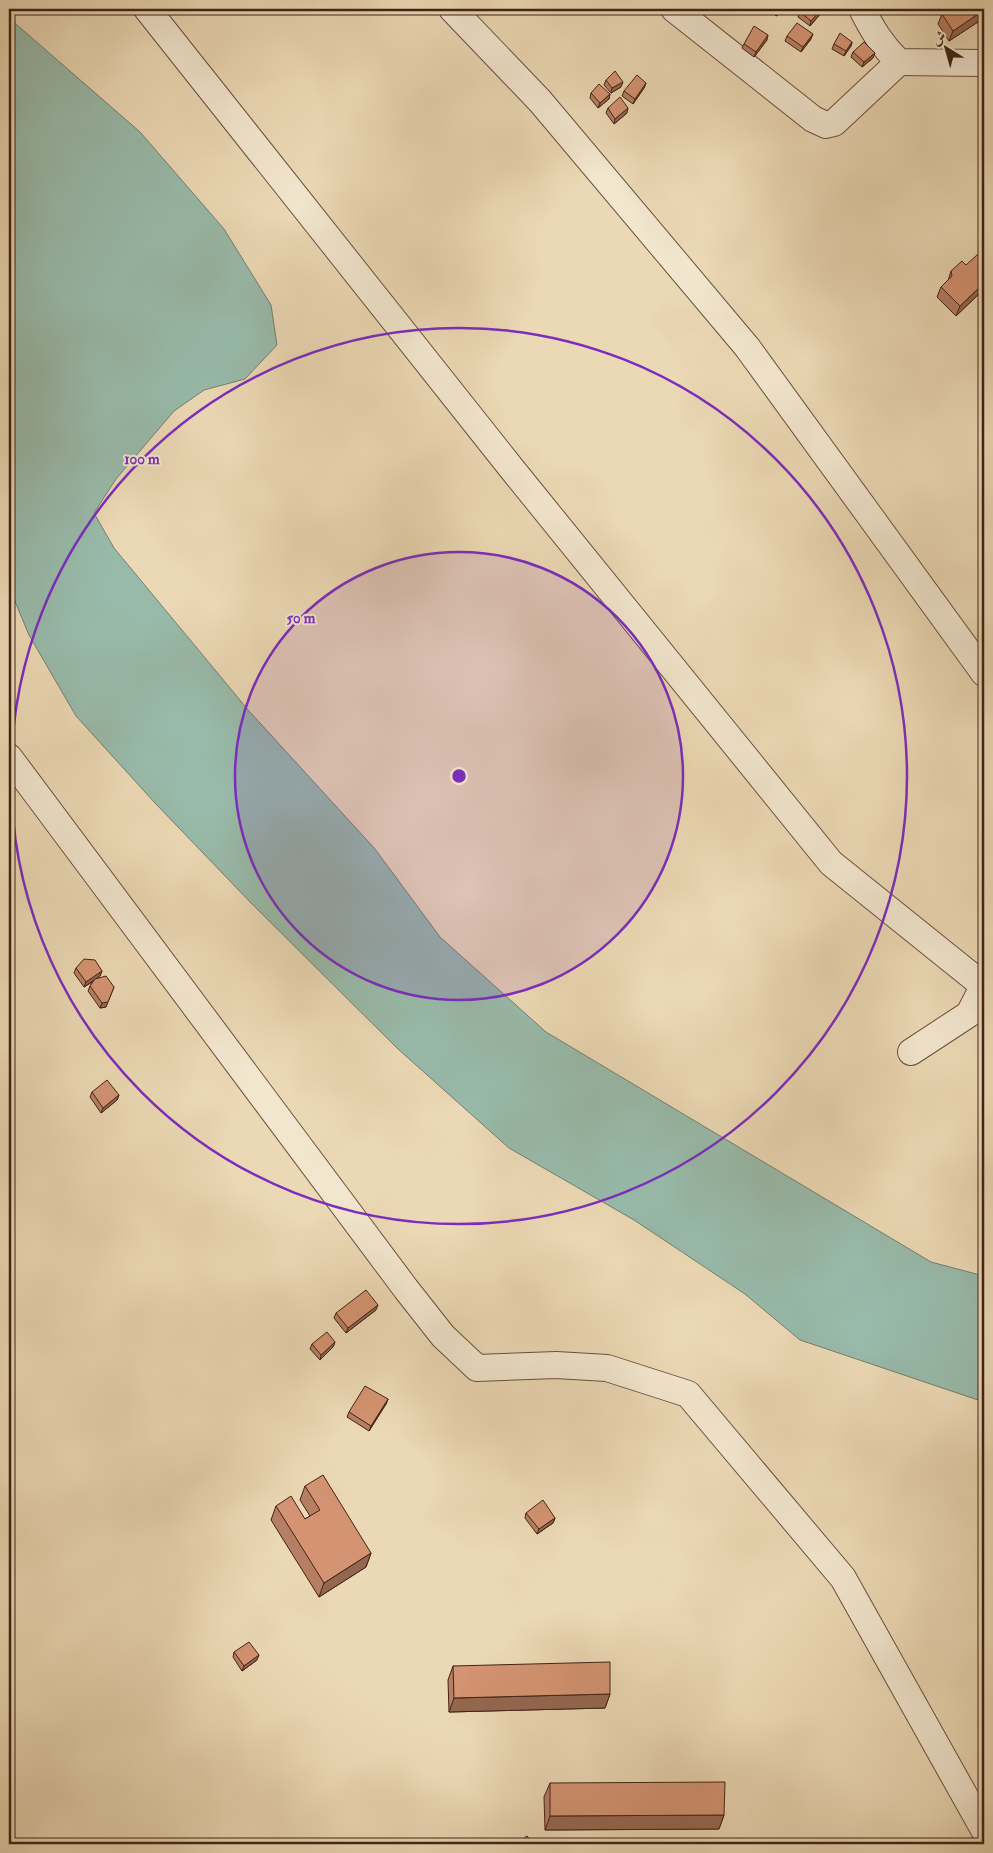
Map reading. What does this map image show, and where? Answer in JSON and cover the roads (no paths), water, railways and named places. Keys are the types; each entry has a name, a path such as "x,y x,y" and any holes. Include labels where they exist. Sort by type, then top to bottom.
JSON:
{"street":[{"path":"147,9 506,462 831,863 984,986 969,1014 911,1052"},
{"path":"452,9 540,101 747,347 984,673"},
{"path":"674,9 813,119 826,125 834,123 899,62 983,63"},
{"path":"862,9 886,49 899,62"},
{"path":"9,757 406,1289 443,1336 477,1368 556,1365 607,1368 688,1394 843,1578 984,1830"}]}
